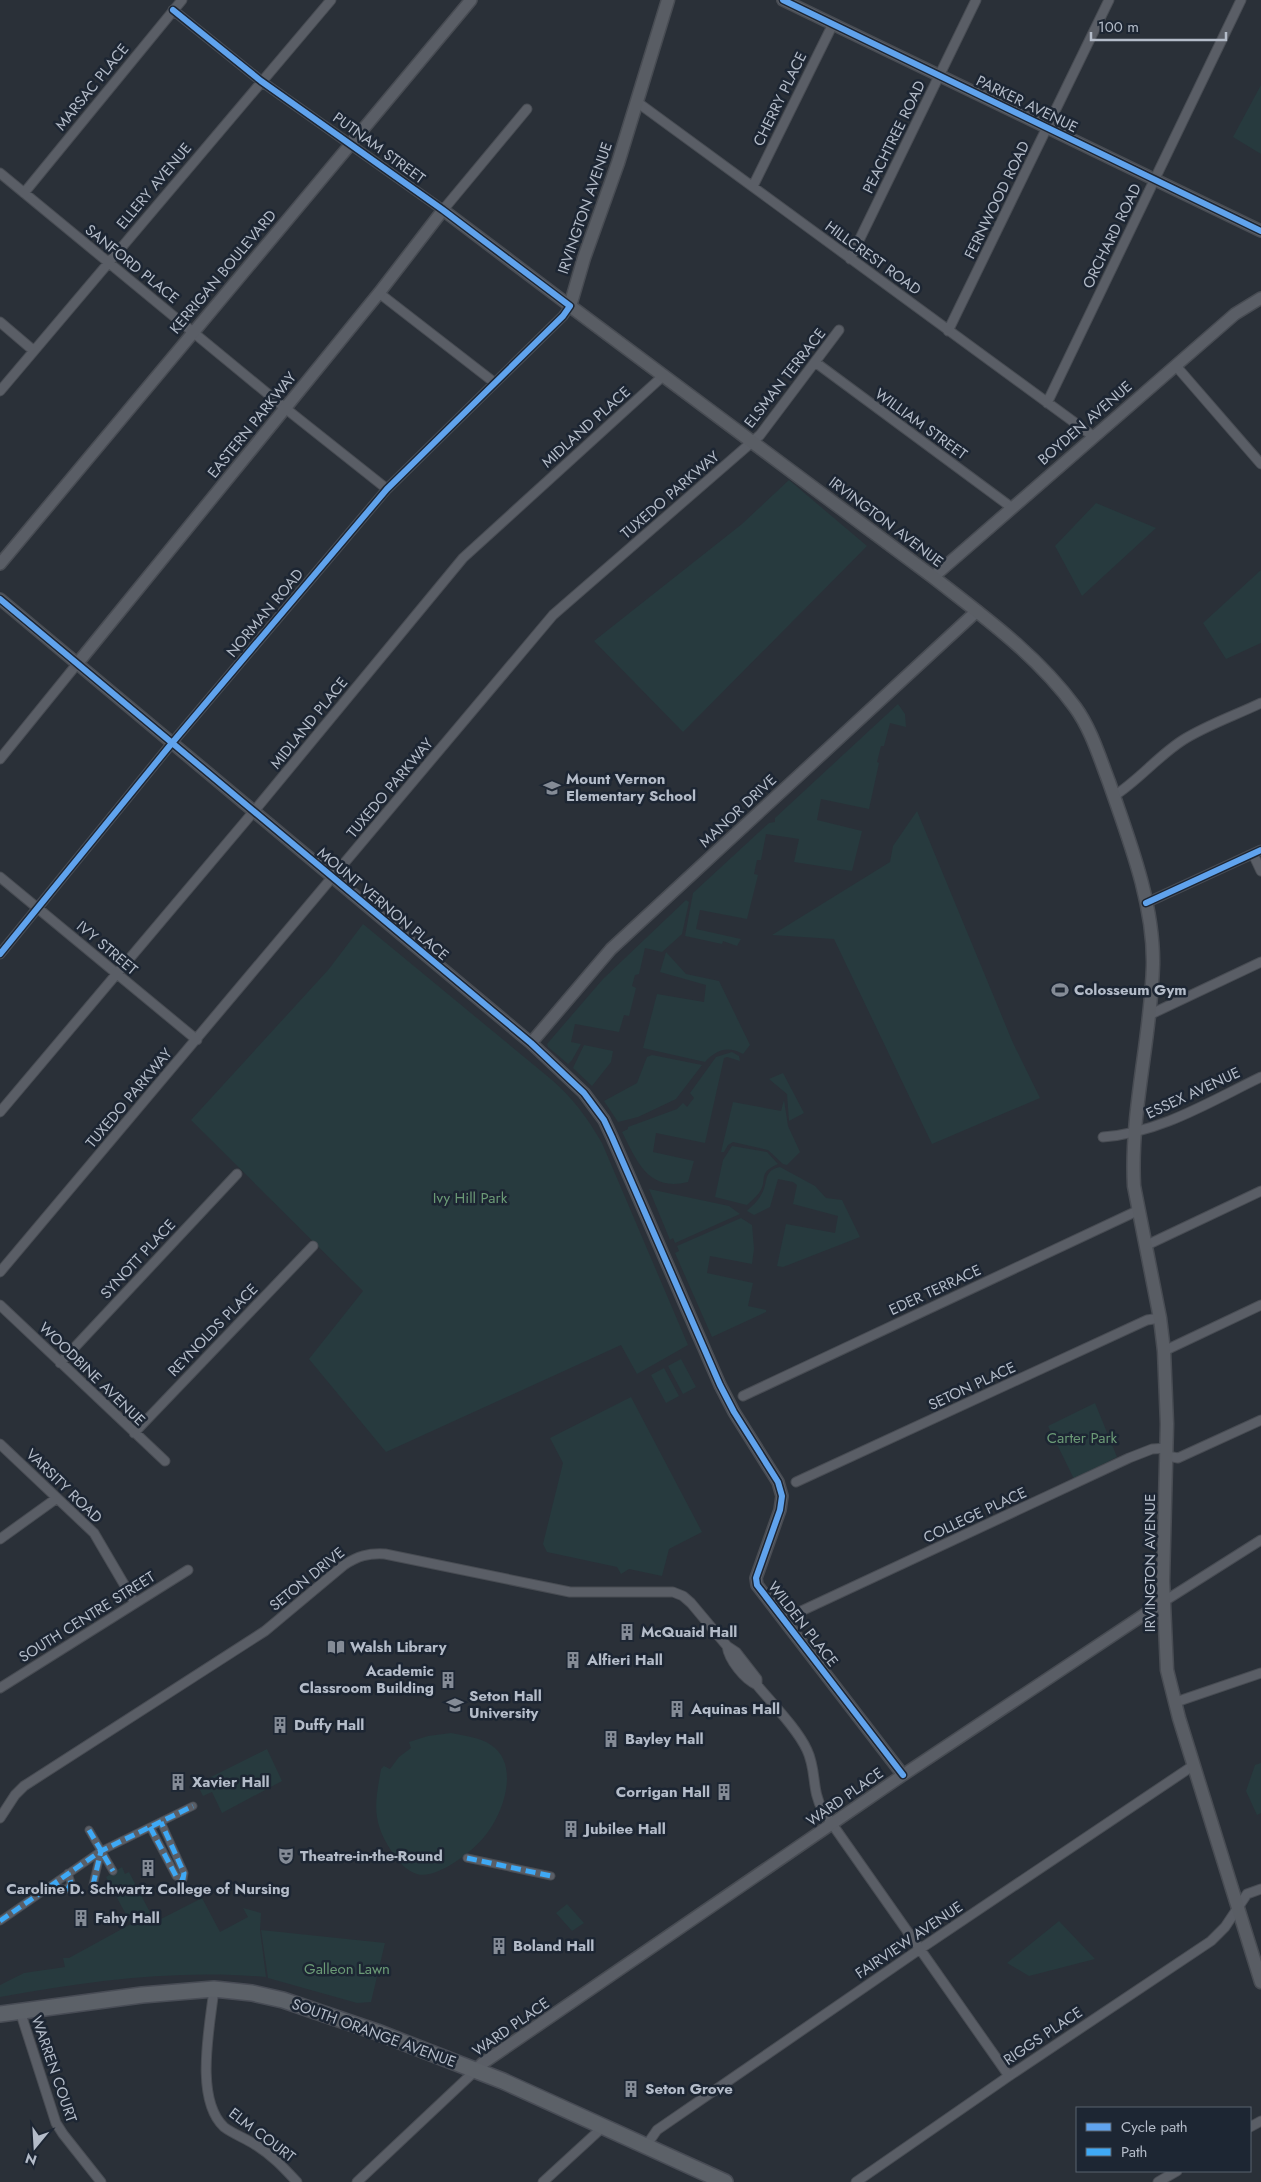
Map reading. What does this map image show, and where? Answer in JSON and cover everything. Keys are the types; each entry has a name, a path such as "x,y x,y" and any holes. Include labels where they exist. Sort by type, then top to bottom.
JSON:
{"main road":[{"name":"IRVINGTON AVENUE","path":"668,0 637,102 570,306 933,577 977,611 1032,660 1075,707 1090,732 1134,856 1146,903 1152,948 1149,1015 1141,1076 1133,1168 1138,1210 1147,1245 1164,1351 1167,1398 1167,1452 1163,1602 1167,1670 1194,1765 1261,1982"},
{"name":"SOUTH ORANGE AVENUE","path":"0,2014 142,1995 214,1989 252,1993 304,2006 476,2070 725,2182"}],"street":[{"name":"MARSAC PLACE","path":"24,192 182,0"},
{"name":"ELLERY AVENUE","path":"0,391 331,0"},
{"name":"KERRIGAN BOULEVARD","path":"0,564 350,142 471,0"},
{"name":"PARKER AVENUE","path":"783,0 1261,231"},
{"name":"PEACHTREE ROAD","path":"850,259 976,0"},
{"name":"FERNWOOD ROAD","path":"948,331 1109,0"},
{"name":"ORCHARD ROAD","path":"1046,402 1155,179 1237,2"},
{"name":"PUTNAM STREET","path":"173,10 261,81 350,142 570,306"},
{"name":"CHERRY PLACE","path":"753,186 832,24"},
{"name":"HILLCREST ROAD","path":"637,102 1093,436"},
{"name":"EASTERN PARKWAY","path":"0,759 379,293 443,210 527,109"},
{"name":"SANFORD PLACE","path":"0,173 285,408 387,489"},
{"path":"379,293 495,383"},
{"name":"BOYDEN AVENUE","path":"933,577 1235,314 1261,298"},
{"name":"NORMAN ROAD","path":"0,954 172,743 387,489 563,316 570,306"},
{"path":"0,322 34,350"},
{"name":"ELSMAN TERRACE","path":"752,442 765,429 839,330"},
{"name":"WILLIAM STREET","path":"815,362 1012,507"},
{"path":"1176,366 1261,464"},
{"name":"MIDLAND PLACE","path":"0,1112 254,812 463,558 663,376"},
{"name":"TUXEDO PARKWAY","path":"0,1272 553,615 752,442"},
{"name":"MOUNT VERNON PLACE","path":"0,599 530,1043 584,1094 604,1120 677,1284"},
{"name":"MANOR DRIVE","path":"530,1043 611,949 977,611"},
{"path":"1114,796 1131,785 1158,758 1184,739 1261,703"},
{"path":"1146,903 1257,852 1261,871"},
{"name":"IVY STREET","path":"0,877 196,1040"},
{"path":"1149,1015 1261,962"},
{"name":"ESSEX AVENUE","path":"1136,1133 1154,1128 1261,1077"},
{"path":"1104,1137 1136,1133"},
{"name":"SYNOTT PLACE","path":"60,1363 237,1174"},
{"path":"1147,1245 1261,1191"},
{"name":"EDER TERRACE","path":"743,1396 1138,1210"},
{"name":"REYNOLDS PLACE","path":"134,1433 313,1246"},
{"name":"WILDEN PLACE","path":"677,1284 720,1385 734,1412 778,1482 782,1496 780,1510 756,1578 757,1585 903,1775"},
{"path":"1164,1351 1261,1305"},
{"name":"WOODBINE AVENUE","path":"0,1306 165,1461"},
{"name":"SETON PLACE","path":"796,1482 1147,1320 1160,1318"},
{"name":"COLLEGE PLACE","path":"797,1613 1128,1458 1152,1449 1167,1452 1178,1458 1261,1420"},
{"name":"VARSITY ROAD","path":"0,1444 94,1533 135,1603"},
{"path":"0,1539 57,1498"},
{"name":"WARD PLACE","path":"476,2070 483,2063 903,1775 1163,1602 1261,1540"},
{"name":"SETON DRIVE","path":"0,1818 15,1795 24,1786 265,1631 344,1565 362,1555 385,1554 570,1592 673,1592 683,1596 691,1603 726,1646 739,1656 757,1679 757,1685 804,1743 811,1762 817,1801 1009,2076"},
{"name":"SOUTH CENTRE STREET","path":"0,1688 188,1570"},
{"path":"1176,1702 1261,1672"},
{"name":"FAIRVIEW AVENUE","path":"646,2146 657,2130 920,1949 1194,1765"},
{"path":"0,1921 101,1851 193,1806"},
{"path":"150,1827 176,1876 183,1880 184,1873 161,1822"},
{"path":"89,1830 113,1871"},
{"path":"93,1885 101,1851"},
{"path":"467,1858 551,1876"},
{"path":"55,1883 61,1889 68,1889 71,1883 68,1874"},
{"name":"RIGGS PLACE","path":"856,2182 1211,1940 1225,1927 1247,1894 1261,1889"},
{"name":"ELM COURT","path":"214,1989 206,2071 209,2102 215,2116 225,2128 256,2145 281,2164 297,2182"},
{"name":"WARREN COURT","path":"20,2011 56,2123 62,2134 101,2182"},
{"path":"357,2182 476,2070"},
{"path":"543,2182 604,2126"},
{"path":"1158,2182 1175,2172"}],"green space":[{"path":"1261,85 1261,154 1233,137"},
{"path":"789,480 867,546 683,732 594,641 742,524"},
{"path":"1096,503 1156,528 1082,596 1055,546"},
{"path":"1261,570 1261,643 1226,659 1203,623"},
{"path":"898,704 905,714 906,727 890,723 884,746 881,746 877,762 879,763 869,809 821,799 817,820 862,831 852,871 794,862 799,839 766,834 761,860 757,860 754,874 758,875 747,919 700,910 696,929 741,939 737,946 723,941 722,944 685,936 693,893 769,823 775,822 775,818"},
{"path":"917,811 1013,1043 1040,1098 932,1144 834,939 772,935 890,862 893,846"},
{"path":"686,900 689,902 682,934 662,952 645,948 639,974 635,975 632,986 636,988 629,1016 624,1015 619,1032 575,1024 571,1042 581,1044 568,1064 547,1044 603,979"},
{"name":"Ivy Hill Park","path":"363,924 552,1080 580,1109 602,1143 688,1345 637,1374 621,1345 386,1452 309,1359 363,1291 191,1120 329,969"},
{"path":"666,952 686,974 719,981 750,1045 743,1054 732,1050 723,1050 714,1054 705,1062 643,1048 657,994 704,1002 706,985 660,972"},
{"path":"584,1045 613,1051 611,1062 592,1086 573,1068"},
{"path":"732,1052 739,1056 740,1061 727,1057 724,1058 705,1143 656,1133 653,1152 694,1161 688,1182 674,1184 653,1178 639,1163 622,1132 628,1129 628,1127 677,1109 683,1103 687,1107 694,1098 690,1093 716,1057"},
{"path":"652,1055 702,1065 676,1099 638,1117 618,1122 604,1101 637,1083 647,1057"},
{"path":"783,1073 804,1113 789,1121 787,1094 769,1079"},
{"path":"784,1100 788,1126 800,1152 787,1165 783,1164 768,1150 733,1142 728,1145 724,1152 721,1152 733,1102 781,1111"},
{"path":"732,1146 767,1152 778,1164 767,1171 762,1188 747,1205 715,1197 723,1160"},
{"path":"780,1167 815,1186 826,1198 842,1200 860,1237 783,1267 777,1266 786,1224 835,1233 838,1216 793,1204 797,1185 793,1182 778,1179 770,1207 754,1215 747,1211 760,1197 768,1174"},
{"path":"649,1189 729,1206 740,1214 675,1243 673,1238 670,1240"},
{"path":"741,1218 752,1225 754,1249 752,1264 710,1256 707,1273 753,1283 748,1306 766,1310 766,1312 712,1337 675,1253 679,1251 677,1246"},
{"path":"681,1359 696,1387 683,1394 668,1366"},
{"path":"664,1368 679,1396 666,1403 651,1375"},
{"path":"631,1397 702,1532 669,1549 662,1576 629,1569 621,1574 617,1567 547,1552 543,1544 563,1463 550,1438"},
{"name":"Carter Park","path":"1095,1403 1117,1457 1074,1479 1048,1426"},
{"path":"451,1733 482,1740 491,1745 500,1754 505,1765 507,1777 506,1790 491,1828 471,1850 463,1857 434,1873 417,1874 409,1871 400,1862 385,1841 381,1830 376,1812 376,1802 381,1769 384,1766 390,1769 399,1757 411,1748 409,1742 428,1736"},
{"path":"267,1749 282,1781 222,1813 212,1792 203,1796 197,1784"},
{"path":"1261,1763 1261,1813 1257,1815 1246,1791 1255,1765"},
{"path":"122,1867 125,1874 129,1872 155,1922 202,1898 220,1932 248,1917 243,1908 261,1913 260,1930 266,1977 200,1975 133,1978 66,1986 0,1997 0,1985 24,1973 65,1967 63,1958 69,1958 131,1924 106,1877"},
{"path":"567,1904 584,1923 572,1931 556,1913"},
{"path":"1059,1921 1095,1959 1029,1976 1007,1963"},
{"name":"Galleon Lawn","path":"261,1930 385,1943 371,2002 357,2003 268,1978"}],"marked path":[{"path":"0,1921 101,1851 193,1806"},
{"path":"150,1827 176,1876 183,1879 184,1873 161,1822"},
{"path":"89,1830 113,1871"},
{"path":"93,1885 101,1851"},
{"path":"467,1858 551,1876"},
{"path":"55,1883 61,1889 68,1889 71,1883 68,1873"}],"cycle path":[{"path":"783,0 1261,231"},
{"path":"0,954 172,743 387,489 563,316 570,306 443,210 261,81 173,10"},
{"path":"0,599 531,1043 584,1093 604,1120 612,1137 720,1385 734,1412 778,1482 782,1496 780,1510 756,1578 757,1585 903,1775"},
{"path":"1146,903 1261,850"}],"place":[{"name":"Mount Vernon Elementary School","path":"552,788"},
{"name":"Colosseum Gym","path":"1060,990"},
{"name":"McQuaid Hall","path":"627,1632"},
{"name":"Walsh Library","path":"336,1647"},
{"name":"Alfieri Hall","path":"573,1660"},
{"name":"Academic Classroom Building","path":"448,1680"},
{"name":"Seton Hall University","path":"455,1705"},
{"name":"Aquinas Hall","path":"677,1709"},
{"name":"Duffy Hall","path":"280,1725"},
{"name":"Bayley Hall","path":"611,1739"},
{"name":"Xavier Hall","path":"178,1782"},
{"name":"Corrigan Hall","path":"724,1792"},
{"name":"Jubilee Hall","path":"571,1829"},
{"name":"Theatre-in-the-Round","path":"286,1856"},
{"name":"Caroline D. Schwartz College of Nursing","path":"148,1868"},
{"name":"Fahy Hall","path":"81,1918"},
{"name":"Boland Hall","path":"499,1946"},
{"name":"Seton Grove","path":"631,2089"}]}
